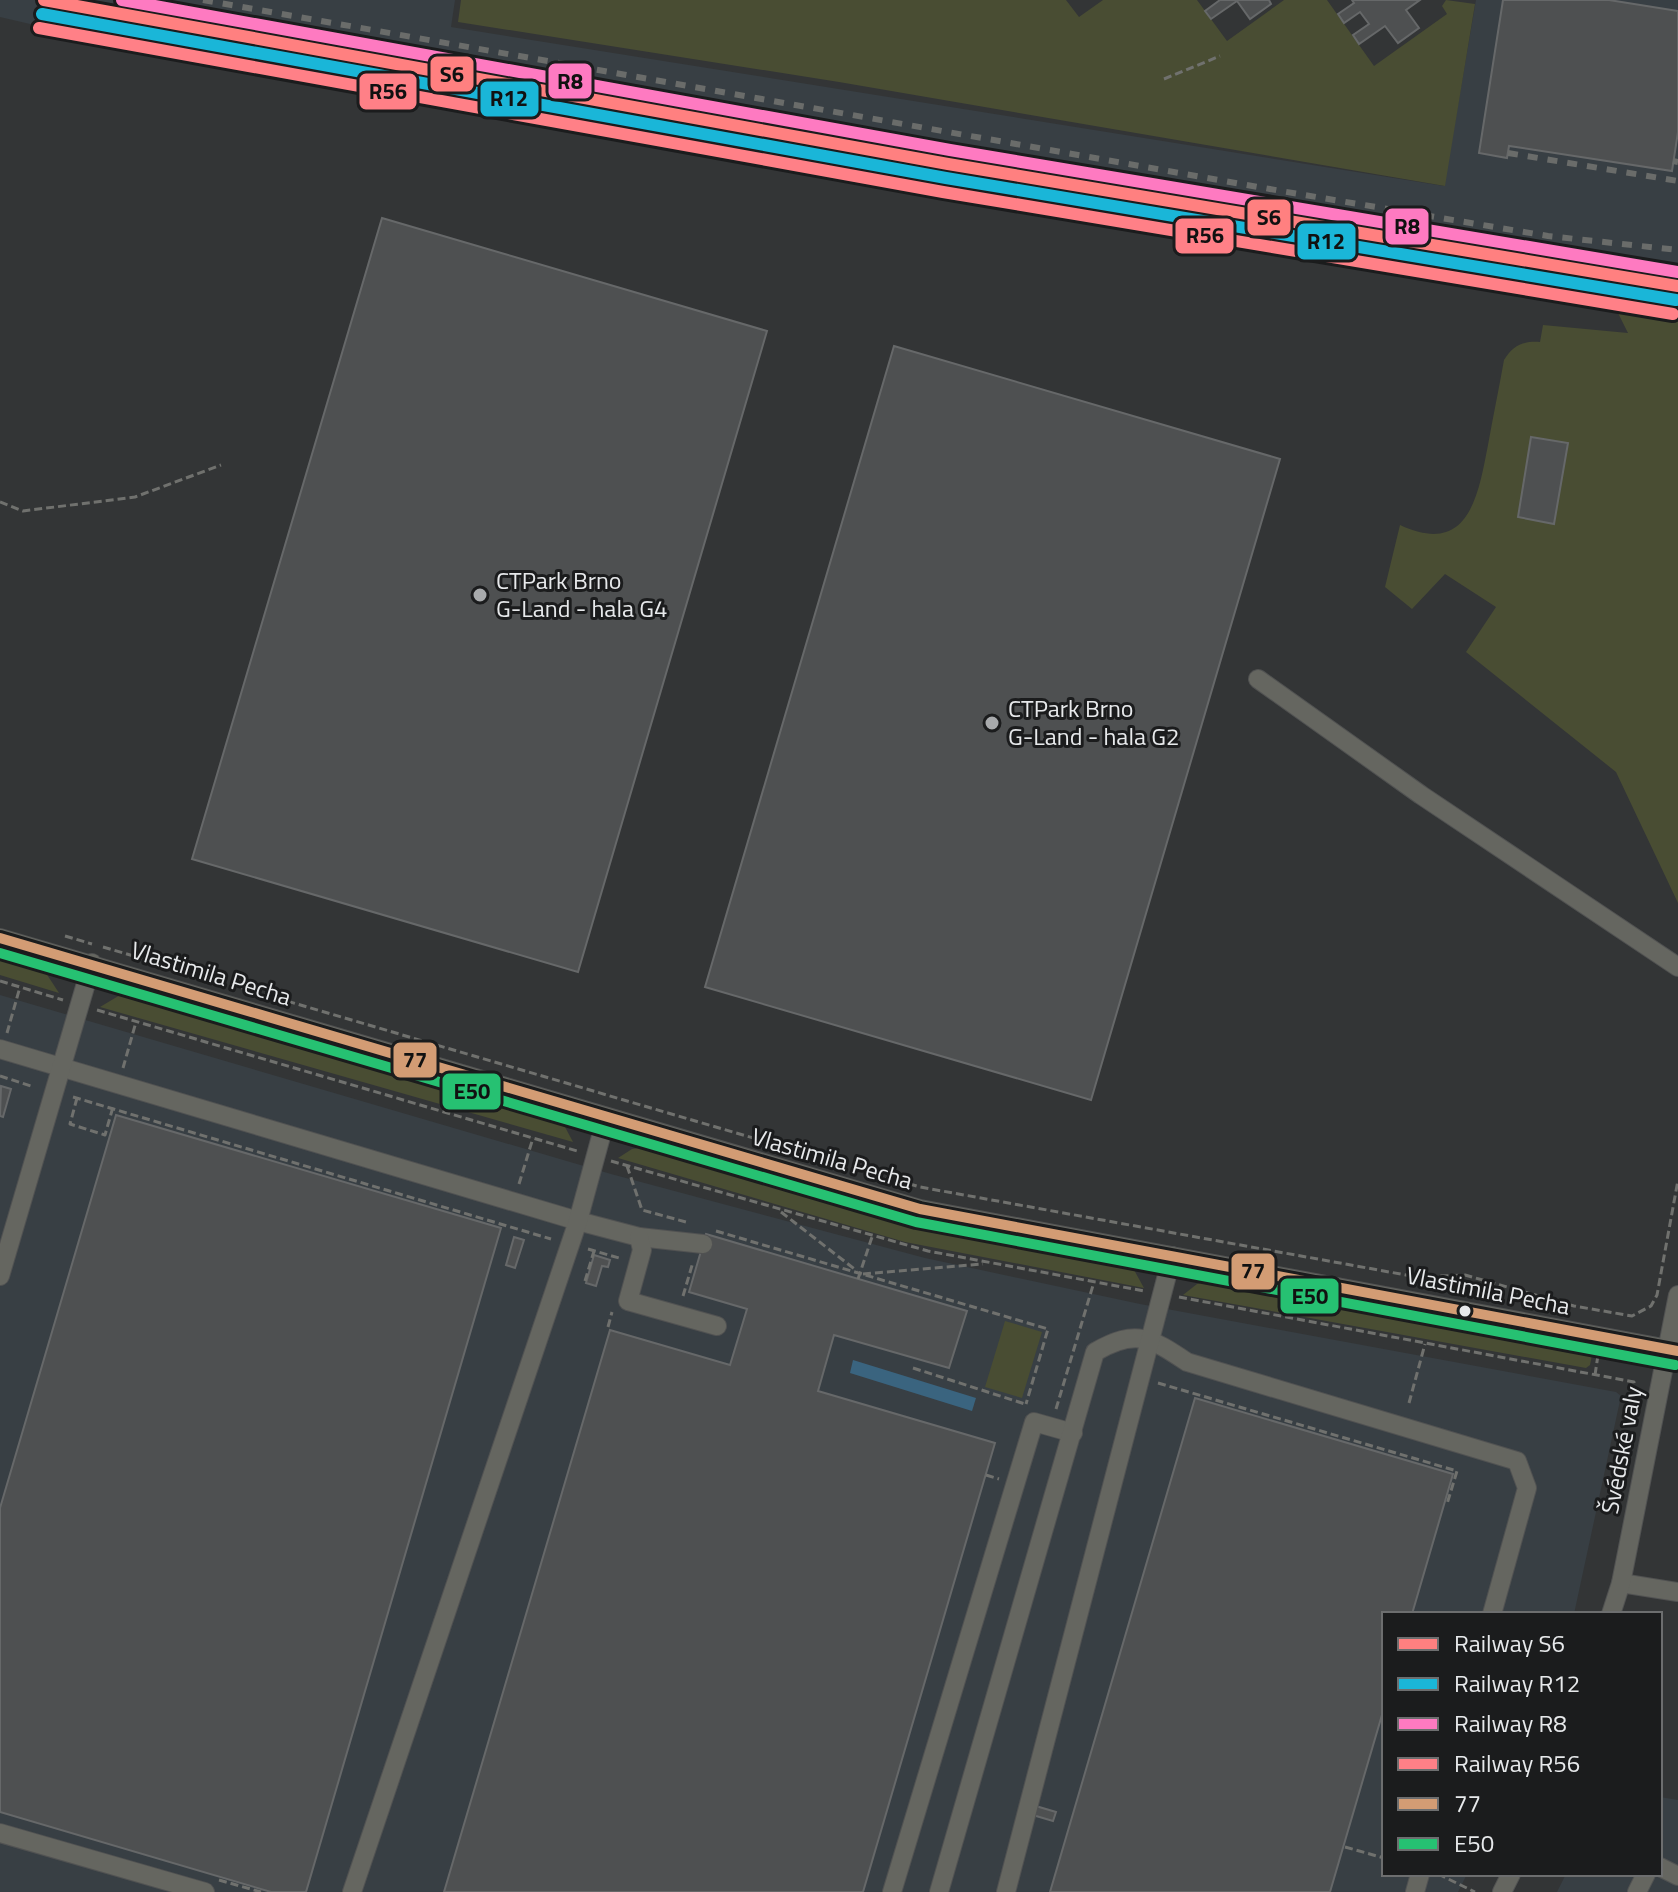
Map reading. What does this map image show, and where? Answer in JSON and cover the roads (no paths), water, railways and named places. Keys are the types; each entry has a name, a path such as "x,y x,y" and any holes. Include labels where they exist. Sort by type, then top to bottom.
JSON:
{"street":[{"path":"1258,679 1421,795 1678,967"},
{"name":"Vlastimila Pecha","path":"0,938 920,1209 1673,1350"},
{"path":"0,1276 92,963"},
{"path":"2,1044 62,1066 578,1221 639,1229 701,1243"},
{"path":"352,1892 578,1221 606,1118"},
{"path":"639,1229 642,1250 628,1301 717,1326"},
{"path":"1006,1892 1172,1256"},
{"name":"Švédské valy","path":"1612,1612 1621,1583 1654,1409 1673,1350 1678,1295"},
{"path":"939,1892 1095,1352 1118,1338 1151,1338 1187,1362 1517,1461 1527,1488 1493,1612"},
{"path":"892,1892 1034,1422 1073,1433"},
{"path":"1621,1583 1678,1592"},
{"path":"0,1833 205,1892"}],"water":[{"path":"853,1360 976,1398 972,1411 850,1373"}],"railway":[{"path":"203,0 1281,191 1548,236 1678,250"},
{"path":"1508,153 1678,181"},
{"path":"1673,161 1678,162"}],"rail line":[{"name":"S6","path":"44,0 948,164 1678,286"},
{"name":"R8","path":"122,0 950,150 1678,272"},
{"name":"R12","path":"42,14 946,178 1676,300"},
{"name":"R56","path":"39,28 943,192 1673,314"}],"place":[{"name":"CTPark Brno G-Land - hala G4","path":"480,595"},
{"name":"CTPark Brno G-Land - hala G2","path":"992,723"}]}
